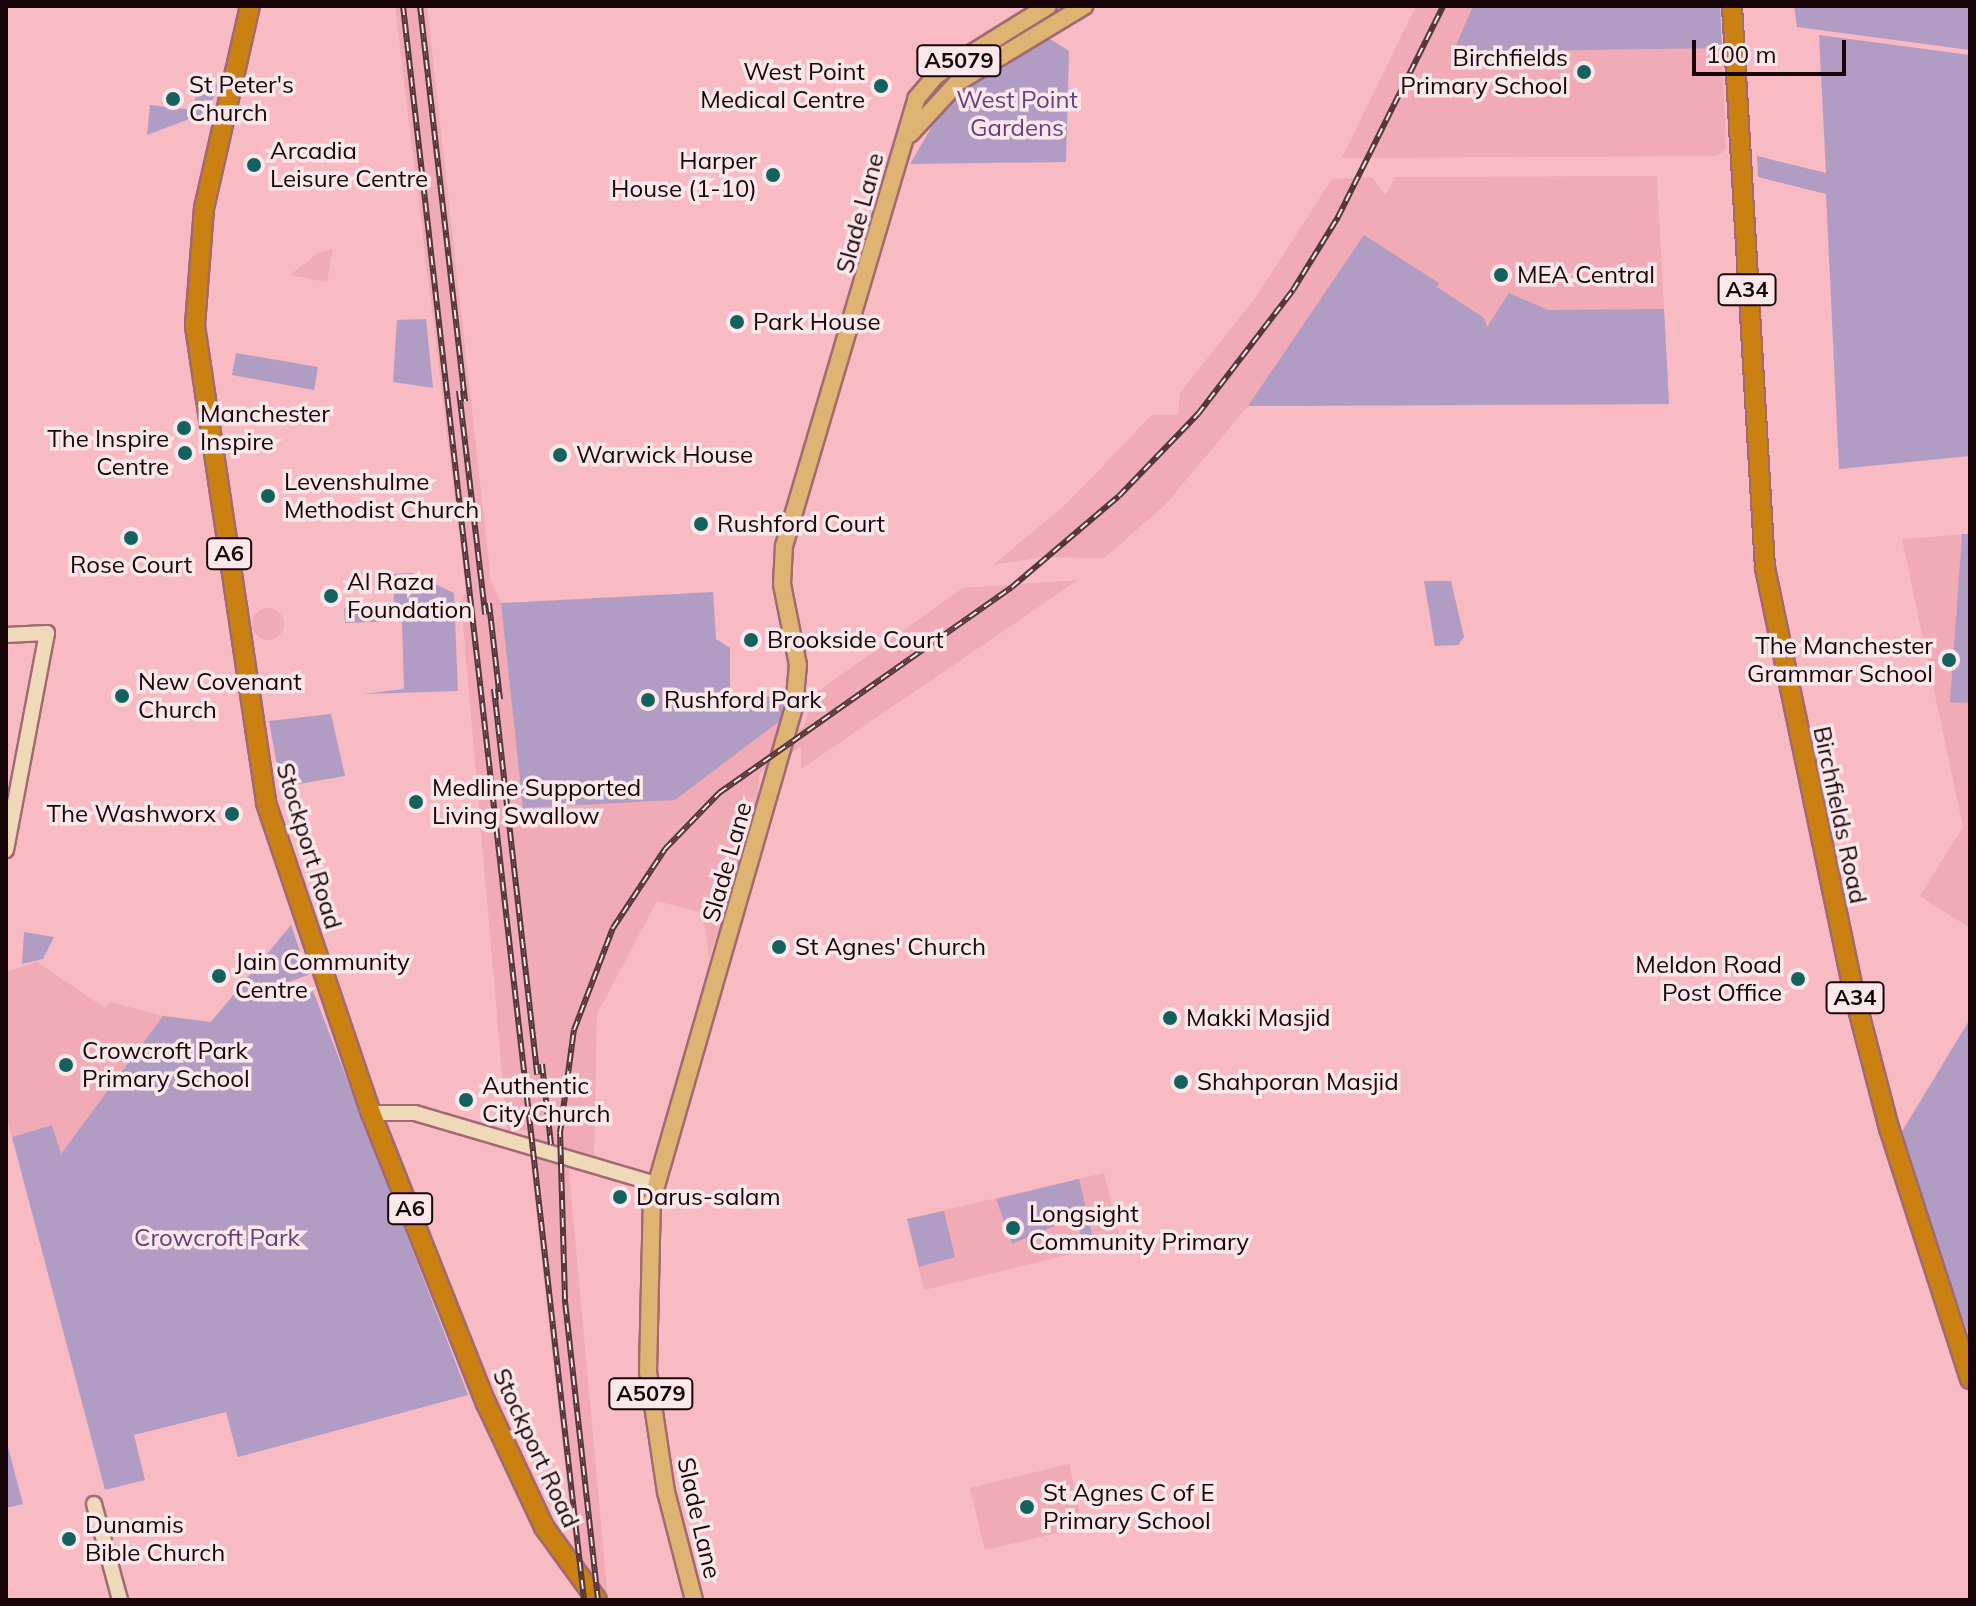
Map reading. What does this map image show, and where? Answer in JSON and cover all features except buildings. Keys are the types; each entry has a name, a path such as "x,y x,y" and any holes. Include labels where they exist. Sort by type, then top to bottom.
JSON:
{"highway":[{"name":"Stockport Road","path":"250,6 204,208 195,294 200,376 266,803 371,1113 499,1431 544,1527 597,1600"},
{"name":"Birchfields Road","path":"1732,6 1766,573 1852,986 1889,1128 1970,1379"}],"main road":[{"name":"A5079","path":"927,82 1048,6"},
{"name":"Slade Lane","path":"904,143 957,83 1084,6"},
{"path":"927,82 938,89 957,83"},
{"name":"Slade Lane","path":"694,1600 666,1492 648,1372 656,1184 794,707 798,665 782,556 904,143 927,82"}],"street":[{"path":"6,635 47,633 6,850"},
{"path":"371,1113 415,1113 656,1184"},
{"path":"94,1504 120,1600"}],"shaded area":[{"path":"395,6 427,6 491,581 501,603 523,808 746,743 781,720 777,745 804,726 813,695 963,588 1078,580 801,769 801,747 759,774 758,799 709,959 703,913 657,901 597,1014 594,1157 570,1150 569,1172 608,1600 580,1600 527,1130 507,1131 461,601 466,592"},
{"name":"Birchfields Primary School","path":"1416,6 1720,6 1726,150 1716,156 1342,158"},
{"name":"MEA Central","path":"1657,176 1669,404 1248,406 1165,505 1104,558 1043,557 993,565 1066,504 1152,415 1178,415 1180,393 1256,297 1332,179 1372,177 1385,195 1395,177"},
{"path":"333,249 327,282 290,275 318,253"},
{"name":"The Manchester Grammar School","path":"1970,534 1970,928 1920,896 1963,827 1902,539"},
{"path":"268,608 279,613 284,624 279,635 268,640 257,635 252,624 257,613"},
{"name":"Crowcroft Park Primary School","path":"37,962 105,1008 110,1002 163,1016 61,1155 51,1125 12,1137 6,1114 6,972"},
{"name":"Longsight Community Primary","path":"1104,1173 1121,1242 924,1290 907,1219"},
{"name":"St Agnes C of E Primary School","path":"1069,1464 1083,1527 985,1550 970,1488"}],"green space":[{"path":"1473,6 1720,6 1722,48 1453,52"},
{"path":"1794,6 1970,6 1970,50 1797,27"},
{"path":"1819,35 1970,55 1970,456 1839,469 1826,194 1758,177 1757,156 1826,173"},
{"name":"West Point Gardens","path":"1050,39 1069,51 1066,162 910,164 948,99"},
{"path":"196,82 219,84 208,112 147,135 150,105 195,110"},
{"path":"1364,235 1439,283 1437,287 1484,318 1487,327 1509,293 1548,310 1664,309 1669,404 1248,406"},
{"path":"426,319 433,388 393,382 397,320"},
{"path":"236,353 318,367 314,390 232,375"},
{"path":"1962,534 1970,534 1970,703 1950,702"},
{"path":"412,573 454,593 458,691 363,694 404,689 402,621 345,623 344,608 394,606 393,574"},
{"path":"1424,581 1451,581 1464,637 1458,645 1435,646"},
{"name":"Rushford Park","path":"713,592 716,639 730,648 730,697 784,696 781,720 675,800 523,808 501,603"},
{"path":"331,714 345,776 281,787 269,721"},
{"name":"Crowcroft Park","path":"291,925 308,975 289,982 294,996 313,991 468,1395 238,1457 226,1412 134,1435 145,1480 105,1490 12,1137 52,1125 61,1154 163,1016 211,1022"},
{"path":"24,932 54,937 43,959 22,964"},
{"path":"1970,1019 1970,1338 1898,1138"},
{"path":"1079,1179 1094,1243 1083,1245 1078,1225 1057,1225 1012,1244 996,1199"},
{"path":"944,1211 955,1257 919,1267 907,1219"},
{"path":"6,1440 23,1504 6,1508"}],"railway":[{"path":"403,6 584,1600"},
{"path":"420,6 465,401"},
{"path":"598,1600 565,1299 560,1133 574,1030 613,928 665,849 719,793 1012,587 1119,496 1198,414 1293,290 1338,217 1443,6"},
{"path":"459,391 485,614"},
{"path":"489,603 500,699"},
{"path":"494,689 537,1075"},
{"path":"542,1064 551,1144"}],"place":[{"name":"Birchfields Primary School","path":"1584,72"},
{"name":"West Point Medical Centre","path":"881,86"},
{"name":"St Peter's Church","path":"173,99"},
{"name":"Arcadia Leisure Centre","path":"254,165"},
{"name":"Harper House (1-10)","path":"773,175"},
{"name":"MEA Central","path":"1501,275"},
{"name":"Park House","path":"737,322"},
{"name":"Manchester Inspire","path":"184,428"},
{"name":"The Inspire Centre","path":"185,453"},
{"name":"Warwick House","path":"560,455"},
{"name":"Levenshulme Methodist Church","path":"268,496"},
{"name":"Rushford Court","path":"701,524"},
{"name":"Rose Court","path":"131,538"},
{"name":"Al Raza Foundation","path":"331,596"},
{"name":"Brookside Court","path":"751,640"},
{"name":"The Manchester Grammar School","path":"1949,660"},
{"name":"New Covenant Church","path":"122,696"},
{"name":"Rushford Park","path":"648,700"},
{"name":"Medline Supported Living Swallow","path":"416,802"},
{"name":"The Washworx","path":"232,814"},
{"name":"St Agnes' Church","path":"779,947"},
{"name":"Jain Community Centre","path":"219,976"},
{"name":"Meldon Road Post Office","path":"1798,979"},
{"name":"Makki Masjid","path":"1170,1018"},
{"name":"Crowcroft Park Primary School","path":"66,1065"},
{"name":"Shahporan Masjid","path":"1181,1082"},
{"name":"Authentic City Church","path":"466,1100"},
{"name":"Darus-salam","path":"620,1197"},
{"name":"Longsight Community Primary","path":"1013,1228"},
{"name":"St Agnes C of E Primary School","path":"1027,1507"},
{"name":"Dunamis Bible Church","path":"69,1539"}]}
